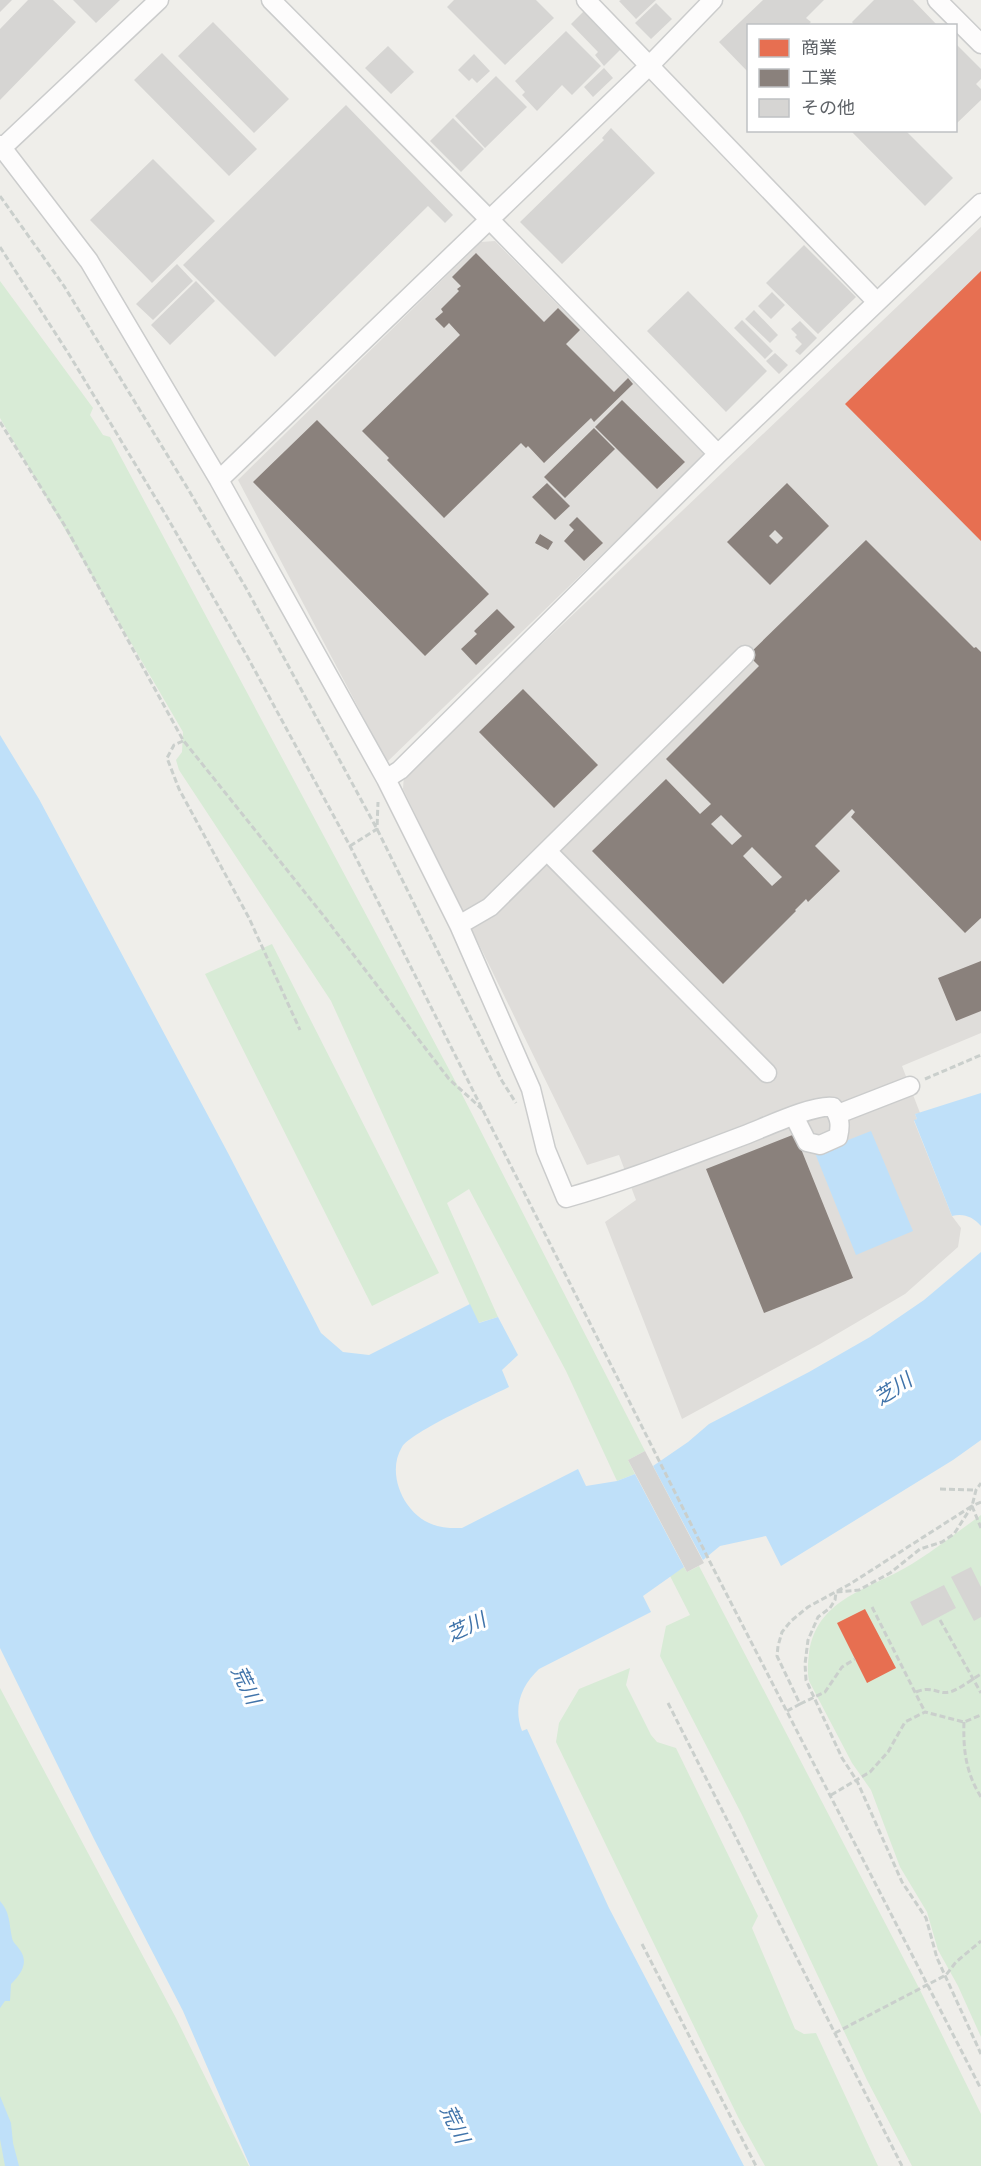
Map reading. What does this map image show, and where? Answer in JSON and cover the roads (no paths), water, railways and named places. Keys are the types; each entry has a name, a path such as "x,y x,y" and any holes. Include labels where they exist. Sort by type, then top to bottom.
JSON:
{"street":[{"path":"159,0 1,146 89,261 219,480 386,779 459,925 531,1089 546,1150 566,1198 629,1179 794,1116 825,1106 833,1107 838,1114 841,1124 838,1137 820,1145 807,1142 794,1116"},
{"path":"271,0 718,454"},
{"path":"586,0 877,302"},
{"path":"219,480 650,65 713,0"},
{"path":"938,0 981,44"},
{"path":"386,779 400,770 718,454 981,203"},
{"path":"459,925 490,907 745,655"},
{"path":"547,851 767,1073"},
{"path":"838,1114 910,1086"}],"water":[{"path":"0,735 39,799 228,1153 321,1333 343,1352 369,1355 470,1304 479,1323 498,1317 518,1355 502,1370 509,1387 435,1424 402,1447 397,1461 396,1476 403,1498 412,1511 431,1524 462,1528 578,1469 586,1486 617,1481 635,1474 684,1567 643,1596 651,1612 539,1669 523,1690 518,1714 522,1731 527,1729 609,1908 744,2166 250,2166 183,2011 94,1839 0,1648"},
{"path":"981,1093 981,1226 968,1217 952,1216 914,1120 917,1119 915,1114"},
{"path":"871,1131 913,1231 856,1255 815,1153"},
{"name":"芝川","path":"981,1252 981,1440 953,1460 781,1566 766,1536 720,1546 703,1560 653,1466 688,1442 709,1424 870,1337 924,1300"},
{"path":"0,1901 7,1914 13,1940 23,1955 24,1964 21,1972 11,1984 10,2001 5,2001 0,2008"},
{"path":"0,2096 11,2123 19,2166 5,2166 0,2139"}],"water label":[{"name":"荒川","path":"246,1685"},
{"name":"荒川","path":"455,2124"}]}
